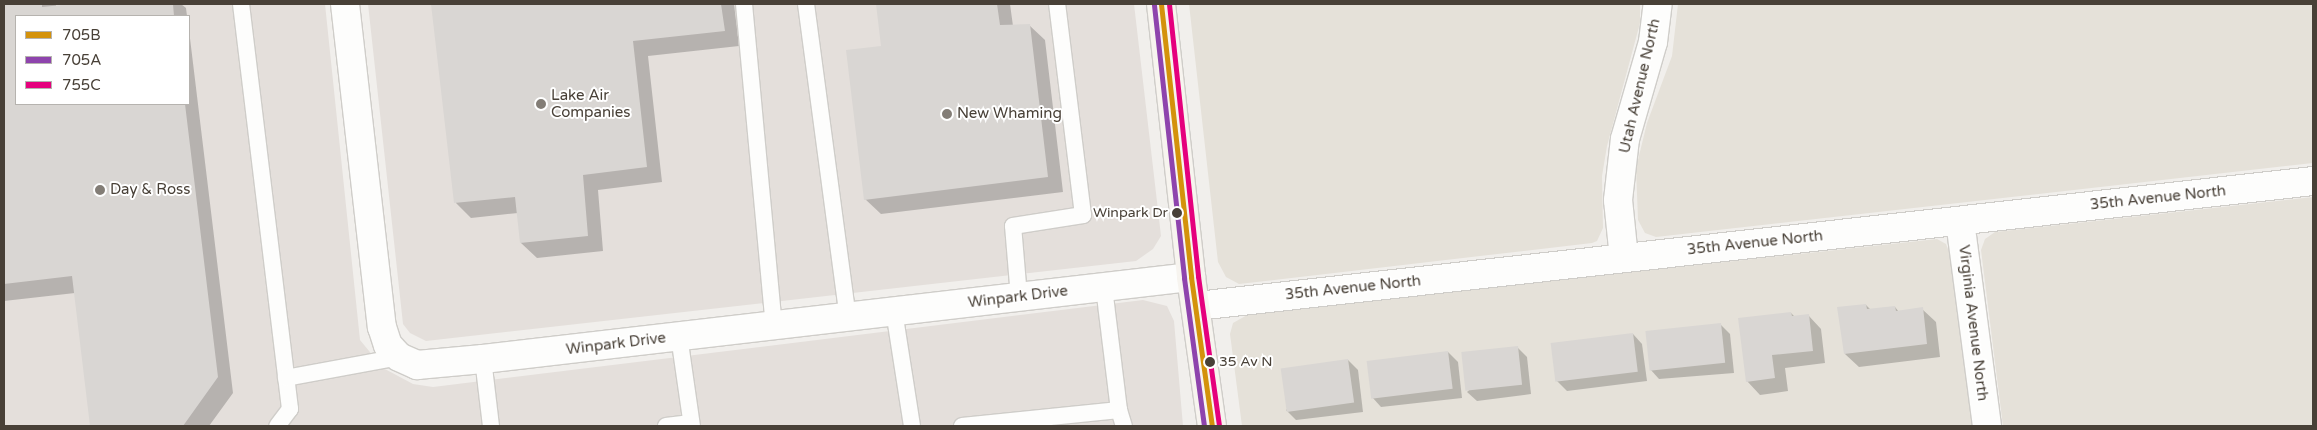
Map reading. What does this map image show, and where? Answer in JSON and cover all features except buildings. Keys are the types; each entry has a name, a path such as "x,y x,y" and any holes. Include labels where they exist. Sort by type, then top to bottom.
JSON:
{"main road":[{"path":"1161,4 1192,277 1212,426"}],"street":[{"path":"345,4 382,327 388,345 400,357"},
{"name":"Utah Avenue North","path":"1624,258 1618,200 1625,139 1653,42 1658,4"},
{"name":"35th Avenue North","path":"1197,306 2313,181"},
{"name":"Virginia Avenue North","path":"1960,221 1987,426"},
{"name":"Winpark Drive","path":"400,357 417,364 483,359 1192,277"}],"lane":[{"path":"241,4 290,409 277,426"},
{"path":"744,4 774,325"},
{"path":"806,4 848,316"},
{"path":"1020,297 1013,226 1083,215 1057,4"},
{"path":"1104,287 1119,410 1124,426"},
{"path":"894,311 912,426"},
{"path":"666,426 692,425 679,336"},
{"path":"286,378 400,357"},
{"path":"483,359 491,426"},
{"path":"962,426 1119,410"}],"shaded area":[{"path":"4,4 325,4 360,340 383,368 413,384 433,387 1143,300 1167,306 1174,321 1183,426 4,426"},
{"path":"368,4 1134,4 1161,236 1153,249 1136,261 426,341 410,333 403,324"},
{"path":"1189,4 1640,4 1640,23 1607,146 1602,176 1603,228 1597,241 1239,284 1226,277 1218,262"},
{"path":"1678,4 2313,4 2313,163 1656,237 1645,233 1638,220 1636,168 1647,123 1672,56"},
{"path":"2313,197 2313,426 2003,426 1981,250 1985,239 1995,232"},
{"path":"1937,239 1946,244 1951,257 1974,426 1242,426 1230,334 1233,323 1249,314"}],"transit line":[{"name":"705B","path":"1161,4 1191,277 1212,426"},
{"name":"755C","path":"1169,4 1198,276 1219,425"},
{"name":"705A","path":"1154,5 1184,278 1204,426"}],"place":[{"name":"Lake Air Companies","path":"541,104"},
{"name":"New Whaming","path":"947,114"},
{"name":"Day & Ross","path":"100,190"},
{"name":"Winpark Dr","path":"1177,213"},
{"name":"35 Av N","path":"1210,362"}]}
